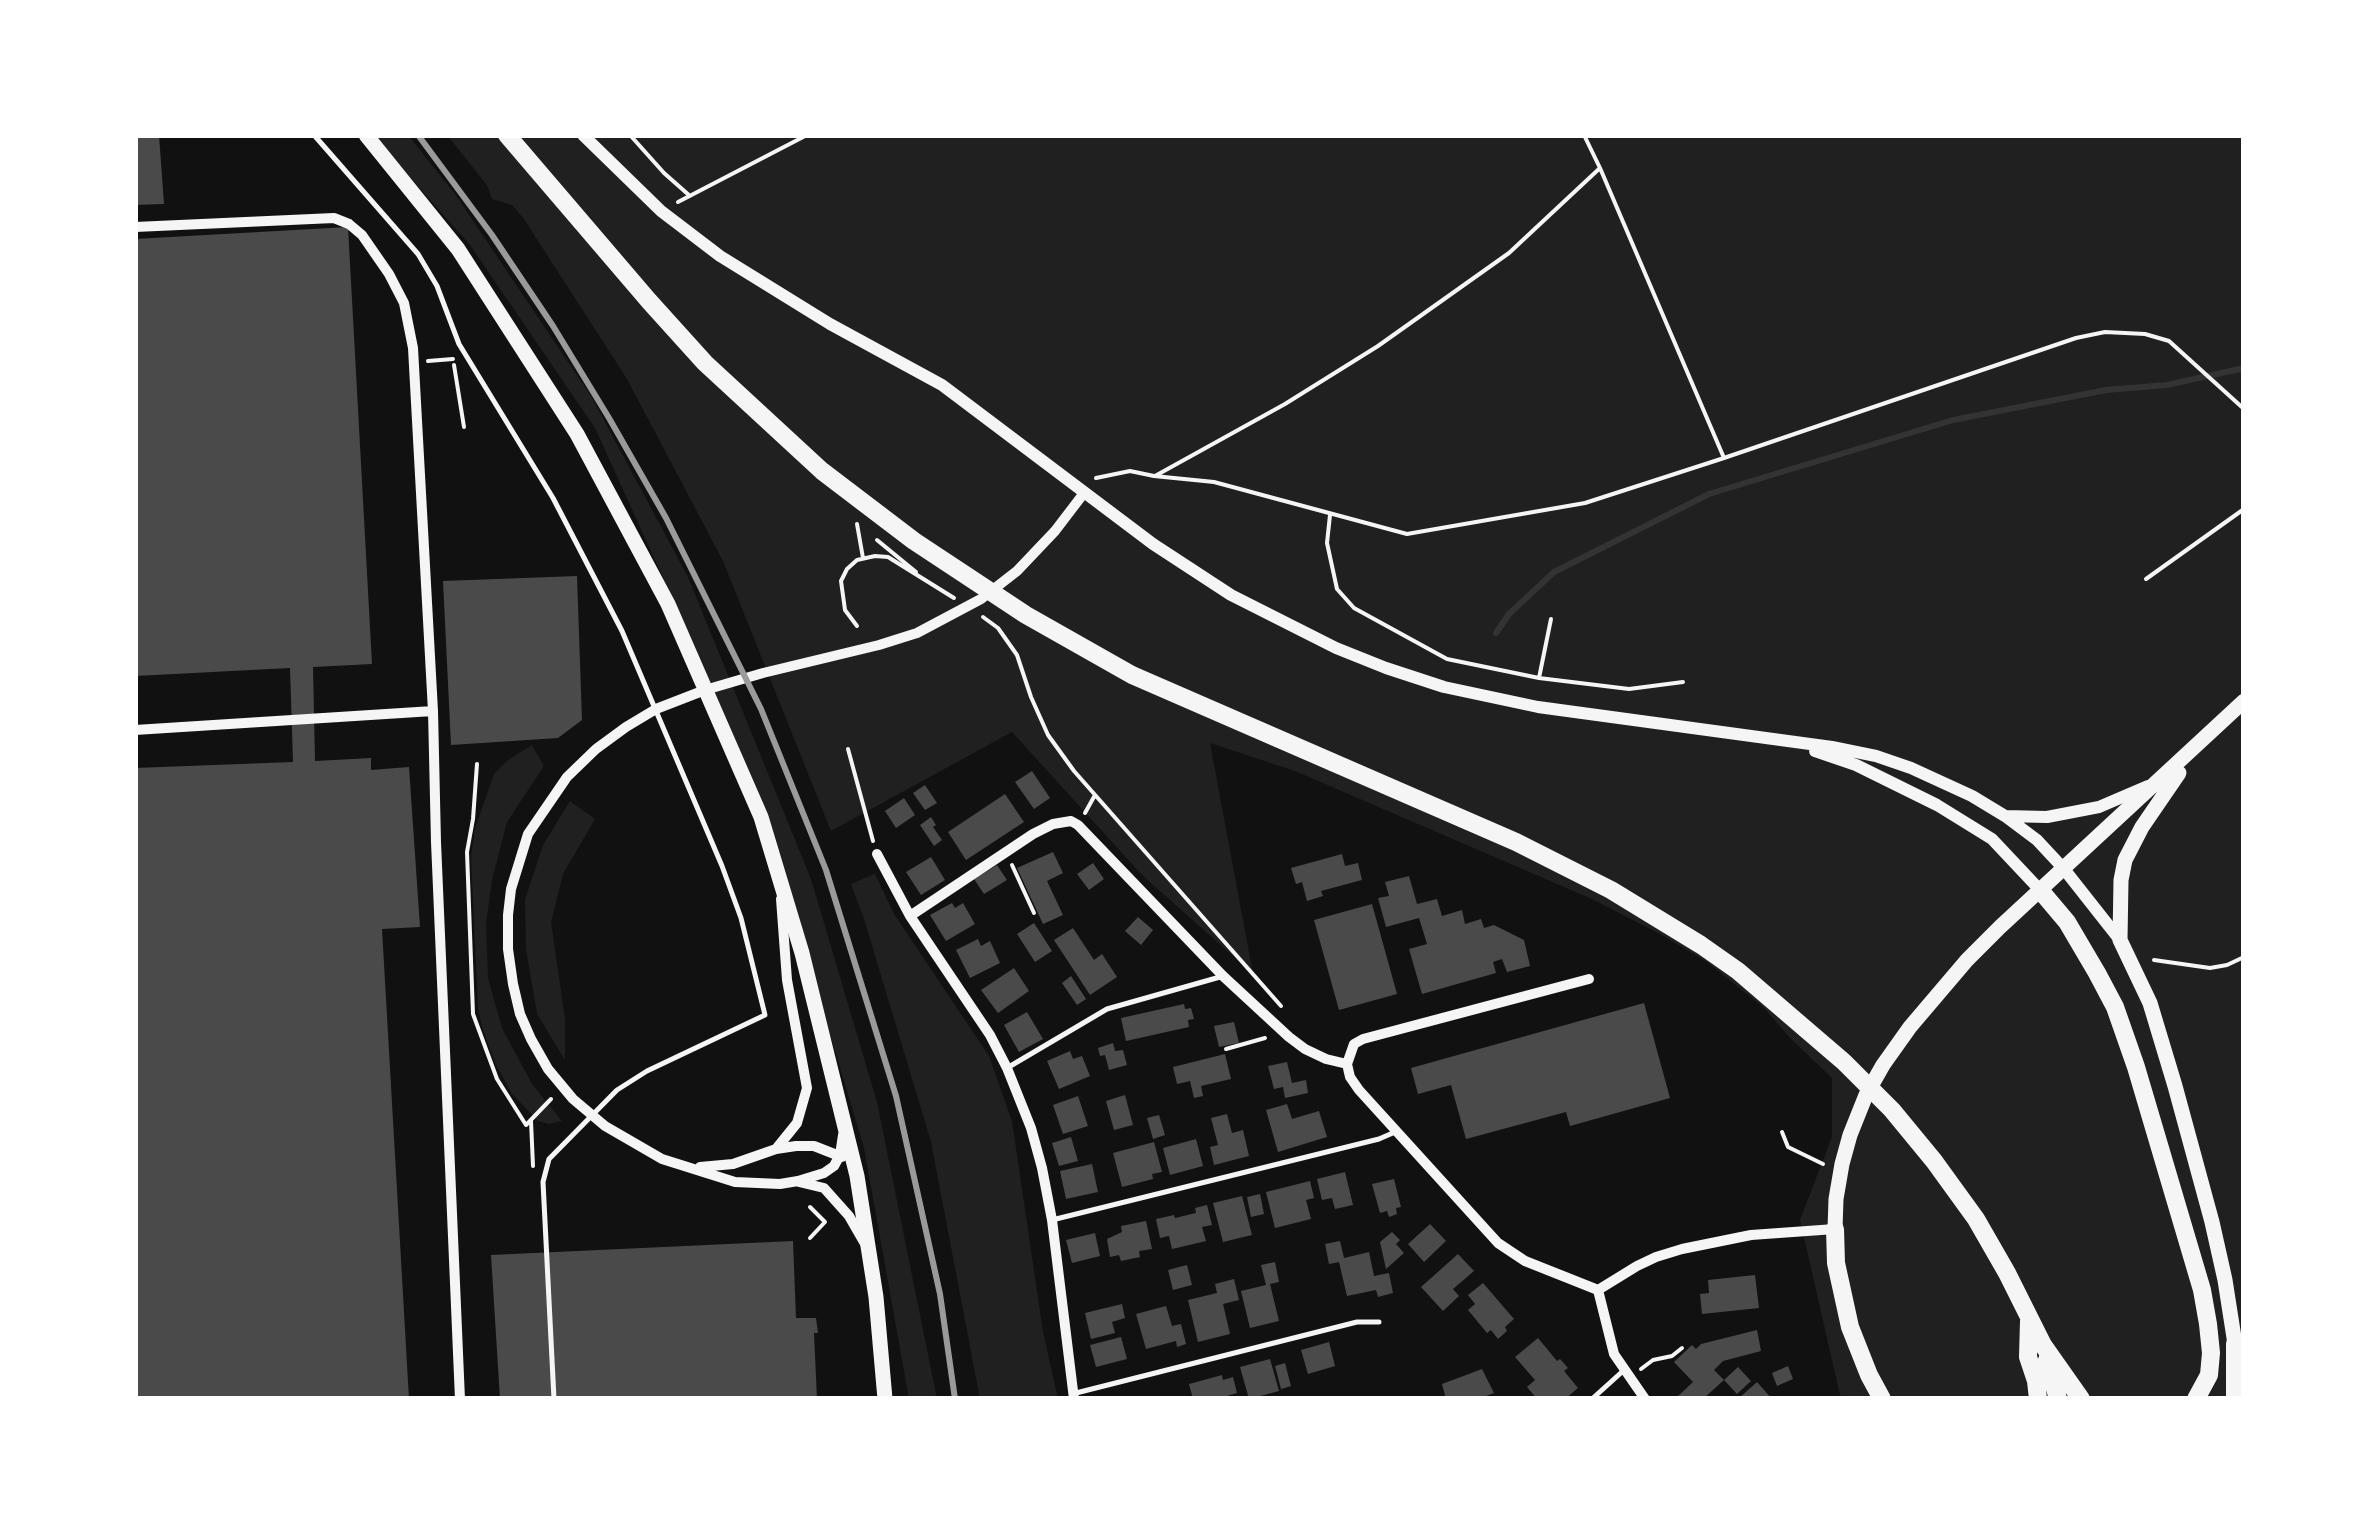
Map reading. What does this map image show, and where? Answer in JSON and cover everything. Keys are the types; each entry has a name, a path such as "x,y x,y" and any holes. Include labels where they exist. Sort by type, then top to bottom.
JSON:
{"highway":[{"path":"507,135 705,363 822,471 914,541 1026,615 1132,675 1516,842 1611,890 1738,971 1844,1062 1892,1110 1934,1161 1976,1220 2075,1394"},
{"path":"2040,890 2067,922 2097,973 2115,1007 2136,1066 2202,1290 2211,1353 2209,1375 2196,1399"},
{"path":"1835,1228 1836,1263 1850,1327 1869,1375 1884,1399"},
{"path":"2029,1314 2028,1357 2038,1399"},
{"path":"2044,1345 2058,1399"},
{"path":"2236,1399 2240,1350"}],"main road":[{"path":"366,135 458,249 577,434 668,604 760,817 802,953 857,1176 876,1298 884,1399"},
{"path":"1835,1228 1842,1164 1850,1135 1866,1095 1910,1028 1967,960 2244,701"},
{"path":"2202,742 2162,794 2125,860 2120,940 2150,1002 2175,1086 2212,1222 2240,1350"}],"street":[{"path":"583,135 661,211 720,256 830,324 942,385 1153,544 1231,595 1336,648 1444,687 1538,708 1832,747 1876,756 1943,782 2005,816 2038,840 2120,940"},
{"path":"135,227 334,218 362,235 404,303 414,362 433,711 460,1399"},
{"path":"845,1126 840,1155 824,1174 780,1184 735,1182 662,1158 605,1126 573,1099 548,1069 526,1026 513,984 508,949 512,889 528,834 568,776 626,726 705,690 917,633 981,598 1018,571 1084,493"},
{"path":"135,730 433,711"},
{"path":"1758,738 1856,765 1937,805 1992,839 2040,890"},
{"path":"2005,816 2047,817 2099,807 2160,781"},
{"path":"910,916 1033,834 1071,821 1286,1035 1326,1059 1348,1064"},
{"path":"877,854 910,916 990,1035 1031,1128 1052,1220 1074,1396"},
{"path":"776,1149 797,1124 807,1088 786,980 779,878"},
{"path":"1589,979 1363,1039 1354,1044 1348,1064 1350,1077 1359,1090 1498,1243 1525,1261 1598,1290"},
{"path":"694,1167 734,1164 776,1149 814,1146 840,1155 857,1176"},
{"path":"798,1182 824,1188 849,1216 869,1250"},
{"path":"1598,1290 1647,1261 1682,1249 1751,1235 1835,1228"},
{"path":"1598,1290 1609,1342 1645,1399"}],"lane":[{"path":"314,135 418,254 437,286 459,344 553,498 622,631 722,866 741,918 765,1014 647,1071 617,1090 549,1159 543,1182 554,1399"},
{"path":"1007,1068 1107,1009 1223,976"},
{"path":"1052,1220 1379,1140 1398,1131"},
{"path":"1074,1396 1357,1322 1379,1322"},
{"path":"1592,1399 1626,1374"}],"path":[{"path":"630,135 690,196"},
{"path":"661,211 807,135"},
{"path":"1584,135 1724,458"},
{"path":"1154,476 1378,346 1509,253 1600,168"},
{"path":"1096,478 1130,471 1214,482 1408,534 1585,503 2076,338 2105,332 2144,334 2170,341 2244,409"},
{"path":"414,362 453,360 464,427"},
{"path":"2146,579 2244,508"},
{"path":"1330,515 1327,544 1337,590 1354,608 1448,658 1539,678 1629,689 1683,682"},
{"path":"857,524 864,558"},
{"path":"882,544 931,584"},
{"path":"857,626 845,610 842,581 846,569 864,558 888,557 961,603"},
{"path":"976,612 998,628 1017,655 1048,735 1074,771 1287,1012 1286,1035 1226,1049"},
{"path":"1539,678 1551,619"},
{"path":"848,749 877,854"},
{"path":"477,764 467,852 473,1014 497,1079 526,1125 551,1098"},
{"path":"1006,852 1034,913"},
{"path":"2154,960 2210,968 2244,958"},
{"path":"1782,1132 1788,1148 1824,1164"},
{"path":"810,1207 825,1222 810,1238"},
{"path":"1626,1374 1652,1360 1672,1356 1682,1348"}],"shaded area":[{"path":"368,135 408,135 455,194 591,396 688,577 811,879 877,1102 937,1399 909,1399 864,1148 806,954 679,613 595,428 470,245"},
{"path":"447,135 2244,135 2244,1399 1843,1399 1800,1220 1832,1137 1832,1078 1763,1007 1707,962 1658,933 1592,899 1295,771 1210,743 1253,974 1142,875 1012,732 831,831 723,561 627,379 524,219 512,205 492,199 487,185"},
{"path":"532,745 544,766 507,822 486,924 488,978 502,1028 532,1084 562,1121 549,1124 538,1121 512,1094 482,1027 471,857 475,828 494,774"},
{"path":"570,801 595,819 563,874 551,922 565,1019 565,1060 537,1014 526,949 525,900 543,845"},
{"path":"875,874 894,914 989,1056 1012,1121 1043,1332 1058,1399 980,1399 931,1142 851,884"}],"building":[{"path":"135,135 159,135 164,204 135,205"},
{"path":"348,227 372,664 313,667 315,761 371,758 371,770 409,767 420,927 382,929 409,1399 135,1399 135,768 293,762 290,668 135,676 135,239"},
{"path":"577,576 582,720 558,738 451,745 443,581"},
{"path":"1032,771 1050,798 1034,809 1015,782"},
{"path":"925,785 937,803 925,810 913,793"},
{"path":"1005,794 1024,822 966,860 948,832"},
{"path":"904,798 915,815 896,828 885,811"},
{"path":"931,817 942,840 934,846 920,825"},
{"path":"1053,852 1063,873 1047,881 1063,915 1043,924 1017,868"},
{"path":"1342,854 1345,866 1358,863 1362,880 1321,891 1323,896 1307,901 1302,882 1296,884 1291,868"},
{"path":"931,857 945,880 921,895 906,872"},
{"path":"1093,863 1104,879 1089,890 1077,874"},
{"path":"997,865 1007,880 984,894 974,879"},
{"path":"1409,876 1417,904 1437,899 1442,916 1462,910 1465,924 1481,919 1484,928 1494,925 1524,940 1530,966 1507,972 1502,959 1493,962 1496,973 1422,994 1409,949 1427,944 1419,918 1386,927 1378,898 1389,896 1385,882"},
{"path":"952,903 955,908 963,903 975,924 946,941 930,915"},
{"path":"1372,904 1397,994 1339,1010 1314,920"},
{"path":"1138,917 1153,930 1141,945 1125,931"},
{"path":"1034,923 1052,951 1035,962 1017,934"},
{"path":"1073,928 1094,960 1102,954 1117,977 1090,995 1054,940"},
{"path":"978,939 981,946 990,941 1000,963 970,978 956,950"},
{"path":"1014,968 1029,991 998,1013 981,990"},
{"path":"1071,976 1086,999 1077,1005 1062,983"},
{"path":"1644,1003 1670,1098 1570,1126 1566,1112 1466,1139 1451,1085 1418,1094 1411,1068"},
{"path":"1184,1004 1185,1009 1191,1008 1194,1019 1188,1020 1189,1027 1126,1041 1121,1018"},
{"path":"1027,1012 1043,1039 1019,1052 1004,1025"},
{"path":"1234,1022 1239,1043 1219,1047 1214,1026"},
{"path":"1113,1043 1115,1051 1123,1050 1127,1065 1109,1070 1105,1055 1100,1056 1098,1048"},
{"path":"1070,1051 1073,1059 1082,1056 1090,1076 1059,1089 1047,1061"},
{"path":"1225,1054 1231,1079 1201,1086 1203,1096 1194,1098 1190,1081 1177,1084 1173,1067"},
{"path":"1287,1062 1292,1083 1306,1080 1308,1093 1285,1098 1283,1087 1274,1089 1268,1066"},
{"path":"1125,1095 1133,1125 1114,1130 1106,1101"},
{"path":"1078,1096 1088,1126 1063,1134 1053,1105"},
{"path":"1287,1104 1292,1119 1319,1111 1327,1137 1278,1152 1266,1110"},
{"path":"1227,1114 1232,1133 1243,1130 1249,1156 1214,1165 1210,1147 1218,1145 1211,1118"},
{"path":"1159,1115 1165,1135 1153,1139 1147,1118"},
{"path":"1071,1137 1078,1161 1059,1166 1052,1143"},
{"path":"1196,1139 1203,1166 1170,1175 1163,1148"},
{"path":"1154,1142 1162,1172 1152,1174 1153,1179 1122,1187 1113,1153"},
{"path":"1092,1164 1098,1192 1066,1199 1060,1171"},
{"path":"1345,1172 1353,1205 1335,1209 1332,1198 1322,1200 1317,1179"},
{"path":"1394,1179 1401,1207 1389,1217 1387,1211 1380,1213 1372,1184"},
{"path":"1310,1181 1314,1198 1306,1200 1311,1219 1275,1228 1266,1192"},
{"path":"1260,1194 1264,1214 1251,1217 1247,1197"},
{"path":"1242,1196 1252,1235 1223,1242 1213,1203"},
{"path":"1207,1205 1212,1225 1202,1227 1206,1241 1172,1249 1169,1236 1160,1238 1156,1219 1196,1213 1195,1208"},
{"path":"1146,1221 1152,1249 1139,1251 1140,1257 1121,1261 1119,1255 1110,1257 1107,1239 1122,1232 1121,1226"},
{"path":"1430,1224 1446,1241 1424,1262 1408,1244"},
{"path":"1392,1232 1404,1253 1386,1269 1380,1242"},
{"path":"1095,1233 1100,1256 1072,1263 1066,1240"},
{"path":"793,1241 796,1318 816,1318 817,1399 500,1399 491,1255"},
{"path":"1340,1241 1344,1258 1369,1252 1374,1276 1389,1273 1393,1293 1378,1297 1376,1290 1347,1296 1339,1262 1329,1264 1325,1244"},
{"path":"1458,1254 1474,1271 1453,1289 1459,1296 1443,1311 1421,1287"},
{"path":"1275,1262 1279,1282 1270,1284 1279,1321 1250,1328 1241,1291 1266,1285 1261,1265"},
{"path":"1187,1265 1192,1285 1173,1290 1168,1270"},
{"path":"1755,1275 1759,1308 1702,1314 1700,1294 1709,1293 1708,1280"},
{"path":"1234,1279 1239,1300 1223,1304 1230,1334 1198,1342 1188,1300 1217,1293 1215,1284"},
{"path":"1483,1283 1514,1319 1498,1339 1491,1330 1487,1333 1468,1310 1475,1304 1468,1295"},
{"path":"1122,1304 1125,1318 1112,1322 1115,1333 1091,1339 1085,1313"},
{"path":"1166,1306 1172,1326 1181,1324 1186,1344 1177,1347 1176,1341 1146,1349 1136,1314"},
{"path":"1757,1330 1761,1351 1723,1361 1714,1370 1724,1380 1703,1399 1678,1396 1693,1382 1674,1362 1692,1345 1696,1349 1701,1344"},
{"path":"1121,1337 1127,1359 1096,1367 1090,1345"},
{"path":"1538,1338 1568,1368 1564,1371 1578,1388 1565,1399 1537,1399 1527,1387 1535,1380 1515,1357"},
{"path":"1329,1342 1335,1366 1308,1374 1301,1350"},
{"path":"1270,1359 1279,1391 1249,1399 1240,1367"},
{"path":"1285,1363 1291,1386 1281,1389 1275,1366"},
{"path":"1788,1366 1793,1379 1777,1386 1772,1373"},
{"path":"1738,1367 1751,1381 1737,1394 1724,1380"},
{"path":"1482,1369 1494,1393 1478,1399 1446,1399 1442,1384"},
{"path":"1222,1375 1223,1380 1233,1377 1237,1393 1227,1396 1228,1399 1193,1399 1189,1384"},
{"path":"1757,1382 1772,1399 1738,1399"}],"waterway":[{"path":"1496,633 1509,614 1554,572 1709,494 1953,420 2106,390 2167,385 2244,368"}],"railway":[{"path":"418,135 492,235 609,418 666,518 761,709 826,870 896,1096 940,1294 955,1399"}]}
